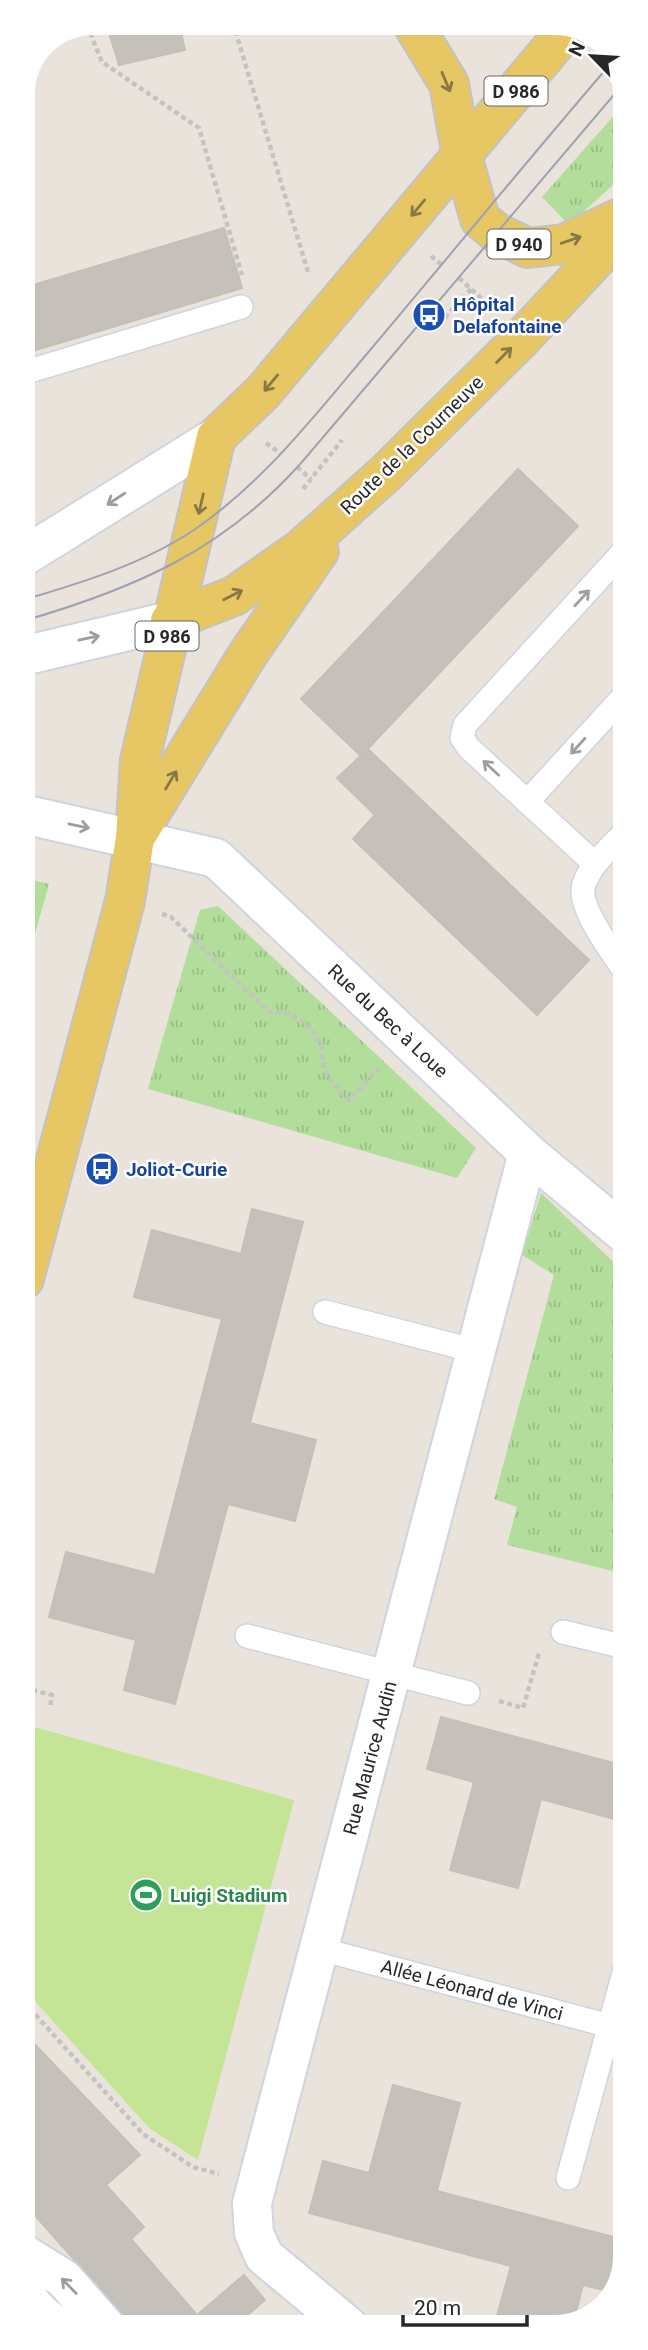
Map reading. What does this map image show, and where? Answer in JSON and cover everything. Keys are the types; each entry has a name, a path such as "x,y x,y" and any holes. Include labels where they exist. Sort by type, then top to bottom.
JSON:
{"main road":[{"name":"D 940","path":"419,35 449,85 461,156 480,219 497,233 528,248 564,244 613,221"},
{"name":"D 986","path":"135,838 140,760 170,621 216,438 263,392 562,35"},
{"name":"Route de la Courneuve","path":"170,621 234,596 267,575 386,473 524,336 613,241"},
{"path":"35,1235 125,901 135,838 295,582 386,473"}],"street":[{"path":"35,550 216,438"},
{"path":"35,653 170,621"},
{"name":"Rue du Bec à Loue","path":"35,817 215,858 528,1153 613,1224"},
{"name":"Rue Maurice Audin","path":"335,2315 264,2256 254,2233 252,2203 528,1153"},
{"path":"35,2261 64,2279 96,2315"}],"lane":[{"path":"35,369 240,307"},
{"path":"595,864 469,748 462,738 465,725 613,563"},
{"path":"527,802 613,708"},
{"path":"613,845 595,864 583,886 584,906 613,952"},
{"path":"325,1312 476,1350"},
{"path":"563,1632 613,1644"},
{"path":"247,1636 468,1693"},
{"name":"Allée Léonard de Vinci","path":"320,1949 613,2027"},
{"path":"568,2178 613,2040"}],"path":[{"path":"91,35 102,62 199,128 251,305 240,307"},
{"path":"237,35 308,272"},
{"path":"439,324 471,289"},
{"path":"297,467 311,479"},
{"path":"125,901 171,917 270,1012 285,1010 301,1019 322,1047 323,1063 331,1080 349,1100 363,1085"},
{"path":"468,1693 523,1708 547,1627 563,1632"},
{"path":"35,1691 52,1695 50,1708"},
{"path":"35,2014 143,2134 193,2168 257,2185"}],"green space":[{"path":"613,116 613,185 582,213 565,221 542,197"},
{"path":"35,881 49,884 35,934"},
{"path":"218,906 476,1148 457,1178 148,1089 200,910"},
{"path":"541,1193 613,1262 613,1571 507,1545 517,1507 494,1499 554,1275 522,1255"},
{"name":"Luigi Stadium","path":"35,1727 294,1800 198,2160 149,2128 35,2001"}],"building":[{"path":"110,35 182,35 185,50 119,65"},
{"path":"224,228 242,288 35,350 35,284"},
{"path":"518,469 578,526 361,756 301,699"},
{"path":"368,749 589,960 537,1015 353,839 375,815 337,778"},
{"path":"252,1209 303,1222 250,1423 316,1440 295,1521 228,1504 175,1704 124,1690 136,1640 49,1617 66,1552 155,1575 222,1319 134,1297 152,1230 241,1254"},
{"path":"441,1717 613,1763 613,1819 541,1799 518,1888 450,1870 474,1782 427,1769"},
{"path":"35,2045 140,2155 106,2185 144,2227 131,2239 197,2315 123,2315 35,2215"},
{"path":"393,2085 460,2103 437,2191 613,2237 609,2279 603,2290 583,2285 574,2312 555,2315 497,2315 511,2266 309,2213 323,2161 369,2173"},
{"path":"244,2275 265,2300 248,2315 197,2315"}],"tram line":[{"path":"35,596 89,579 154,553 194,530 267,469 310,422 607,68"},
{"path":"35,617 102,595 175,562 209,543 272,493 302,462 613,96"}],"place":[{"name":"Hôpital Delafontaine","path":"429,315"},
{"name":"Joliot-Curie","path":"102,1169"},
{"name":"Luigi Stadium","path":"146,1895"}]}
